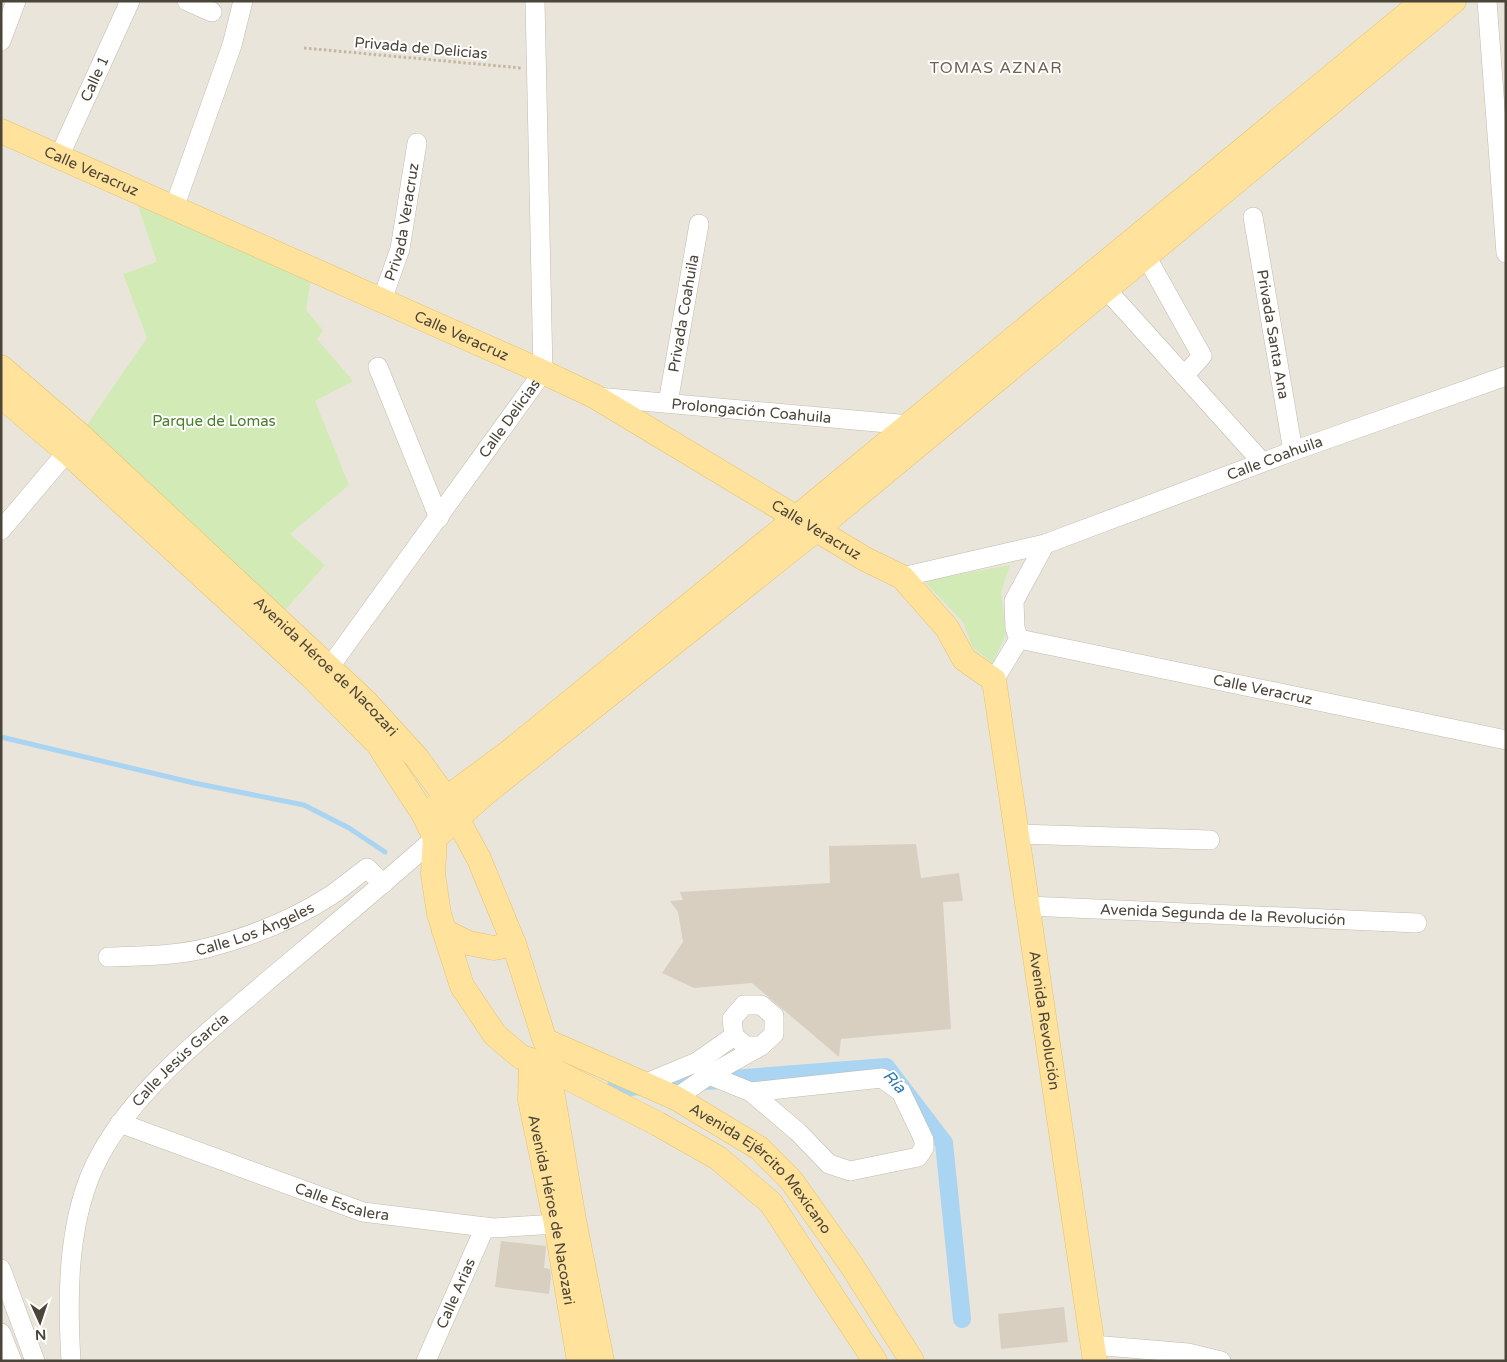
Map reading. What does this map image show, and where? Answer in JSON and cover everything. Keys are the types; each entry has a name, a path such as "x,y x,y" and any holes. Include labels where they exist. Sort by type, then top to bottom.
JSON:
{"main road":[{"path":"807,523 910,425 1423,1"},
{"path":"435,838 451,808 807,523 1106,290 1454,1"},
{"name":"Calle Veracruz","path":"1,131 594,396 865,559 902,577"},
{"name":"Avenida Héroe de Nacozari","path":"1,367 46,420 66,452 320,672 366,702 417,758 451,808 479,859 514,944 544,1053 565,1222 579,1361"},
{"name":"Avenida Héroe de Nacozari","path":"1,396 46,420 80,435 320,672 378,744 424,814 435,838 433,874 439,914 462,986 495,1035 521,1057 544,1053"},
{"path":"902,577 947,628 964,659 994,680"},
{"name":"Avenida Revolución","path":"994,680 1094,1353"},
{"path":"424,814 451,808"},
{"path":"444,931 468,943 494,948 514,944"},
{"name":"Avenida Ejército Mexicano","path":"544,1053 644,1084 676,1098 759,1148 790,1180 852,1266 912,1361"},
{"name":"Avenida Ejército Mexicano","path":"544,1053 658,1124 718,1158 771,1203 875,1361"},
{"name":"Avenida Héroe de Nacozari","path":"565,1222 602,1361"}],"street":[{"path":"1,41 16,1"},
{"name":"Calle 1","path":"59,156 130,1"},
{"path":"187,1 212,12"},
{"path":"174,208 232,45 243,1"},
{"name":"Calle Delicias","path":"320,672 439,518 543,372 535,1"},
{"path":"1487,1 1506,253"},
{"name":"Privada Veracruz","path":"382,300 400,248 417,143"},
{"name":"Privada Santa Ana","path":"1253,218 1293,451"},
{"name":"Privada Coahuila","path":"668,403 699,224"},
{"path":"1146,256 1202,356 1184,376"},
{"path":"1106,290 1262,462"},
{"path":"378,367 439,518"},
{"name":"Calle Coahuila","path":"902,577 1045,544 1262,462 1506,376"},
{"name":"Prolongación Coahuila","path":"594,396 910,425"},
{"path":"1,530 66,452"},
{"path":"994,680 1019,639 1015,628 1014,601 1045,544"},
{"name":"Calle Veracruz","path":"1019,639 1506,740"},
{"path":"1018,834 1210,840"},
{"name":"Calle Jesús García","path":"71,1361 69,1323 71,1251 80,1203 98,1158 120,1123 148,1088 212,1028 435,838"},
{"name":"Calle Los Ángeles","path":"108,957 156,956 207,948 247,935 290,918 322,900 368,868 383,884"},
{"name":"Avenida Segunda de la Revolución","path":"1028,906 1417,923"},
{"path":"644,1084 703,1069 762,1046 774,1034 774,1016 761,1004 744,1006 732,1019 734,1036 746,1046 762,1046"},
{"path":"676,1098 734,1036"},
{"path":"703,1069 751,1092 798,1132 829,1164 850,1171 918,1157 924,1148 924,1140 900,1092 882,1078 751,1092"},
{"name":"Calle Escalera","path":"120,1123 363,1212 485,1227 565,1222"},
{"name":"Calle Arias","path":"426,1361 485,1227"},
{"path":"1,1269 35,1361"},
{"path":"1,1332 12,1361"},
{"path":"1094,1353 1188,1353 1221,1361"}],"path":[{"name":"Privada de Delicias","path":"304,48 537,70"}],"shaded area":[{"path":"1,1 1506,1 1506,1361 1,1361"}],"green space":[{"name":"Parque de Lomas","path":"135,197 311,278 306,310 323,330 317,339 353,381 315,401 349,485 290,534 325,565 277,619 80,435 147,338 123,274 157,262"},
{"path":"1010,565 1001,592 1006,634 993,663 973,648 963,622 924,581"}],"building":[{"path":"916,844 921,878 959,873 963,901 943,902 951,1029 841,1039 839,1057 752,983 694,988 662,973 683,942 678,912 670,901 683,900 680,892 830,883 829,846"},
{"path":"501,1241 546,1246 544,1268 550,1269 549,1294 495,1287"},
{"path":"1064,1307 1068,1342 1001,1349 998,1314"}],"waterway":[{"path":"1,737 194,783 304,805 349,828 385,852"},
{"name":"Ría","path":"615,1088 886,1067 944,1143 962,1319"}],"district":[{"name":"TOMAS AZNAR","path":"996,67"}]}
